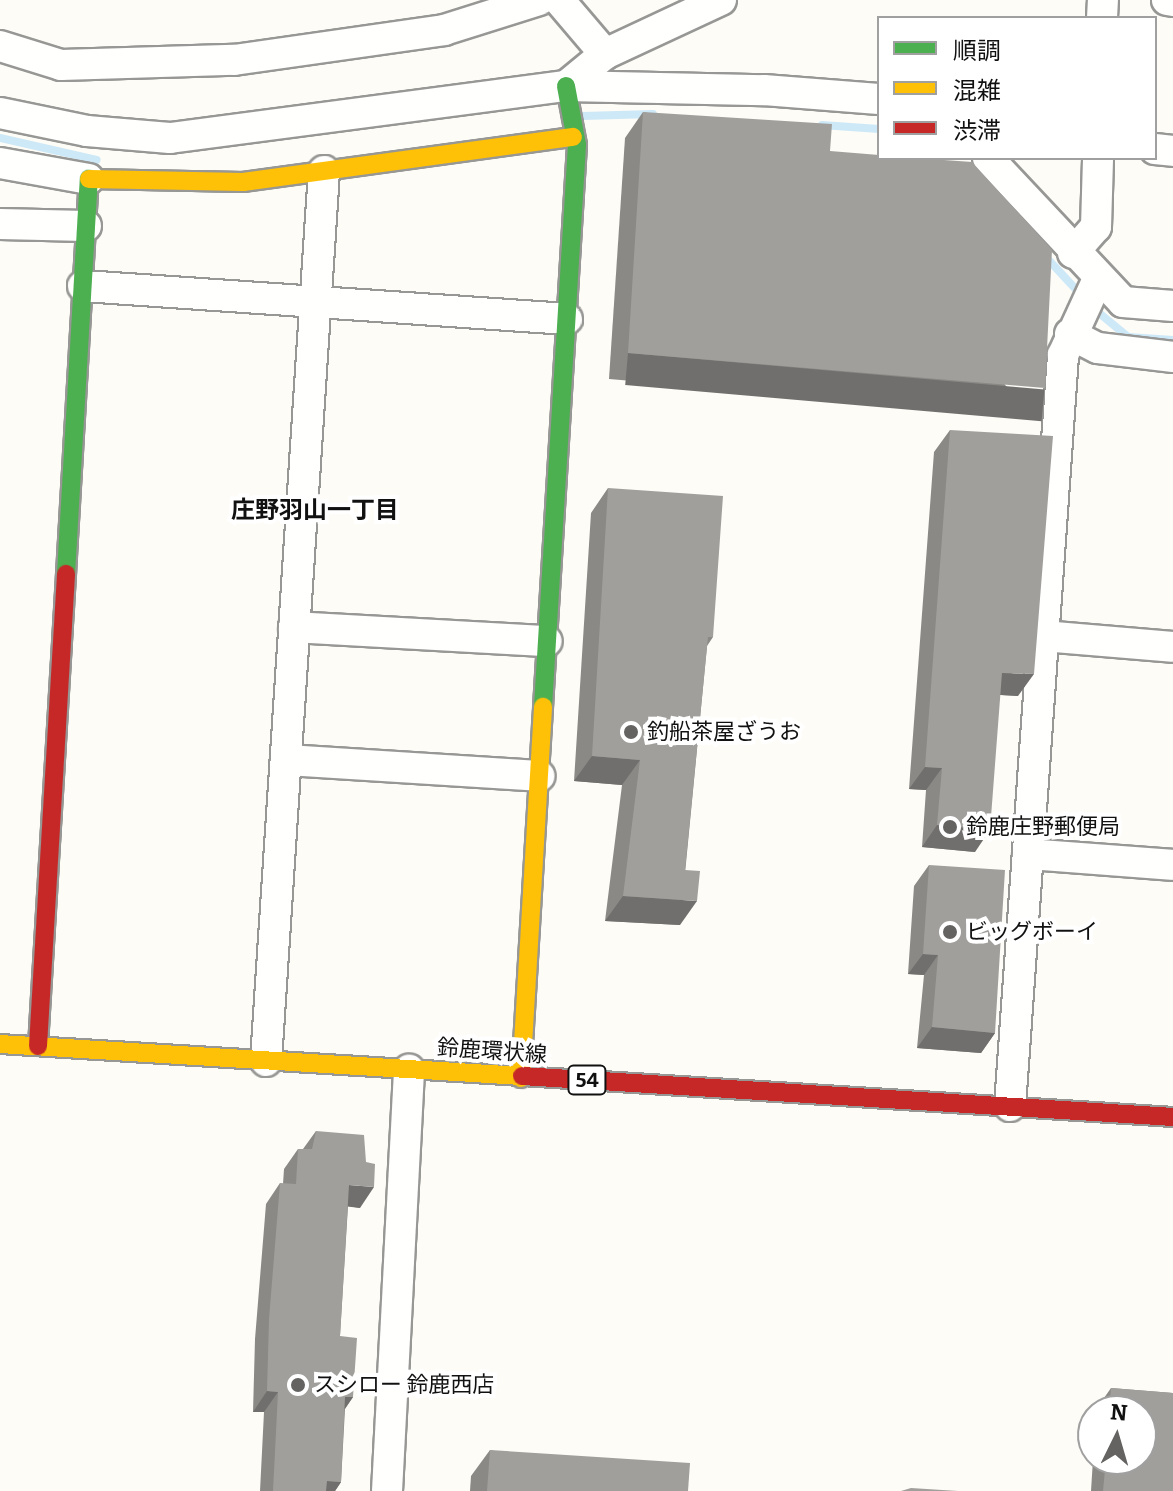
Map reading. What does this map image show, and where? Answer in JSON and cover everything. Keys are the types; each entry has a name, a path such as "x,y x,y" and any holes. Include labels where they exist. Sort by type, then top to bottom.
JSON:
{"street":[{"path":"0,46 61,65 234,60 444,30 539,0"},
{"path":"559,0 605,54"},
{"path":"566,90 605,54 721,0"},
{"path":"1167,0 1173,1"},
{"path":"521,1078 577,145 566,90"},
{"path":"0,113 87,131 198,137 566,90 764,90 877,99"},
{"path":"0,163 89,179 214,183 573,137"},
{"path":"990,160 1073,253 1123,302 1173,306"},
{"path":"1073,253 1096,227 1098,160"},
{"path":"266,1061 324,171"},
{"path":"38,1046 89,179"},
{"path":"0,224 86,226"},
{"path":"1010,1106 1063,355 1070,334 1098,279"},
{"path":"83,286 567,319"},
{"path":"1070,334 1098,348 1173,357"},
{"path":"294,627 547,641"},
{"path":"1043,636 1173,647"},
{"path":"286,760 539,776"},
{"path":"1028,854 1173,865"},
{"name":"鈴鹿環状線","path":"0,1044 1173,1117"},
{"path":"387,1491 409,1070"}],"building":[{"path":"643,112 832,124 830,151 877,155 877,160 972,162 1052,250 1045,388 628,353"},
{"path":"950,430 1053,436 1034,674 1002,673 990,830 937,825 942,768 925,767"},
{"path":"608,488 723,496 713,637 708,637 685,870 700,871 697,901 623,896 640,760 592,756"},
{"path":"929,865 1005,870 995,1033 932,1027 938,955 923,954"},
{"path":"316,1131 364,1135 366,1162 375,1164 374,1187 349,1185 340,1336 357,1338 353,1397 345,1397 341,1482 327,1481 326,1491 273,1491 278,1392 267,1391 269,1319 280,1183 296,1184 298,1149 312,1149"},
{"path":"1111,1388 1173,1393 1173,1491 1103,1491 1104,1475 1157,1475 1157,1395 1110,1395"},
{"path":"490,1450 690,1463 688,1491 487,1491"},
{"path":"911,1488 958,1491 901,1491"}],"waterway":[{"path":"583,116 653,114"},
{"path":"822,125 877,129"},
{"path":"0,138 97,160"},
{"path":"1044,255 1084,298"},
{"path":"1093,308 1128,337 1173,340"}],"traffic: fast":[{"path":"543,707 577,145 566,86"},
{"path":"66,574 89,179"}],"traffic: slow":[{"path":"89,179 243,182 573,137"},
{"path":"521,1078 543,707"},
{"path":"0,1044 522,1076"}],"traffic: jam":[{"path":"38,1046 66,574"},
{"path":"522,1076 1173,1117"}],"place":[{"name":"釣船茶屋ざうお","path":"631,732"},
{"name":"鈴鹿庄野郵便局","path":"950,827"},
{"name":"ビッグボーイ","path":"950,932"},
{"name":"スシロー 鈴鹿西店","path":"298,1385"}],"district":[{"name":"庄野羽山一丁目","path":"315,511"}]}
